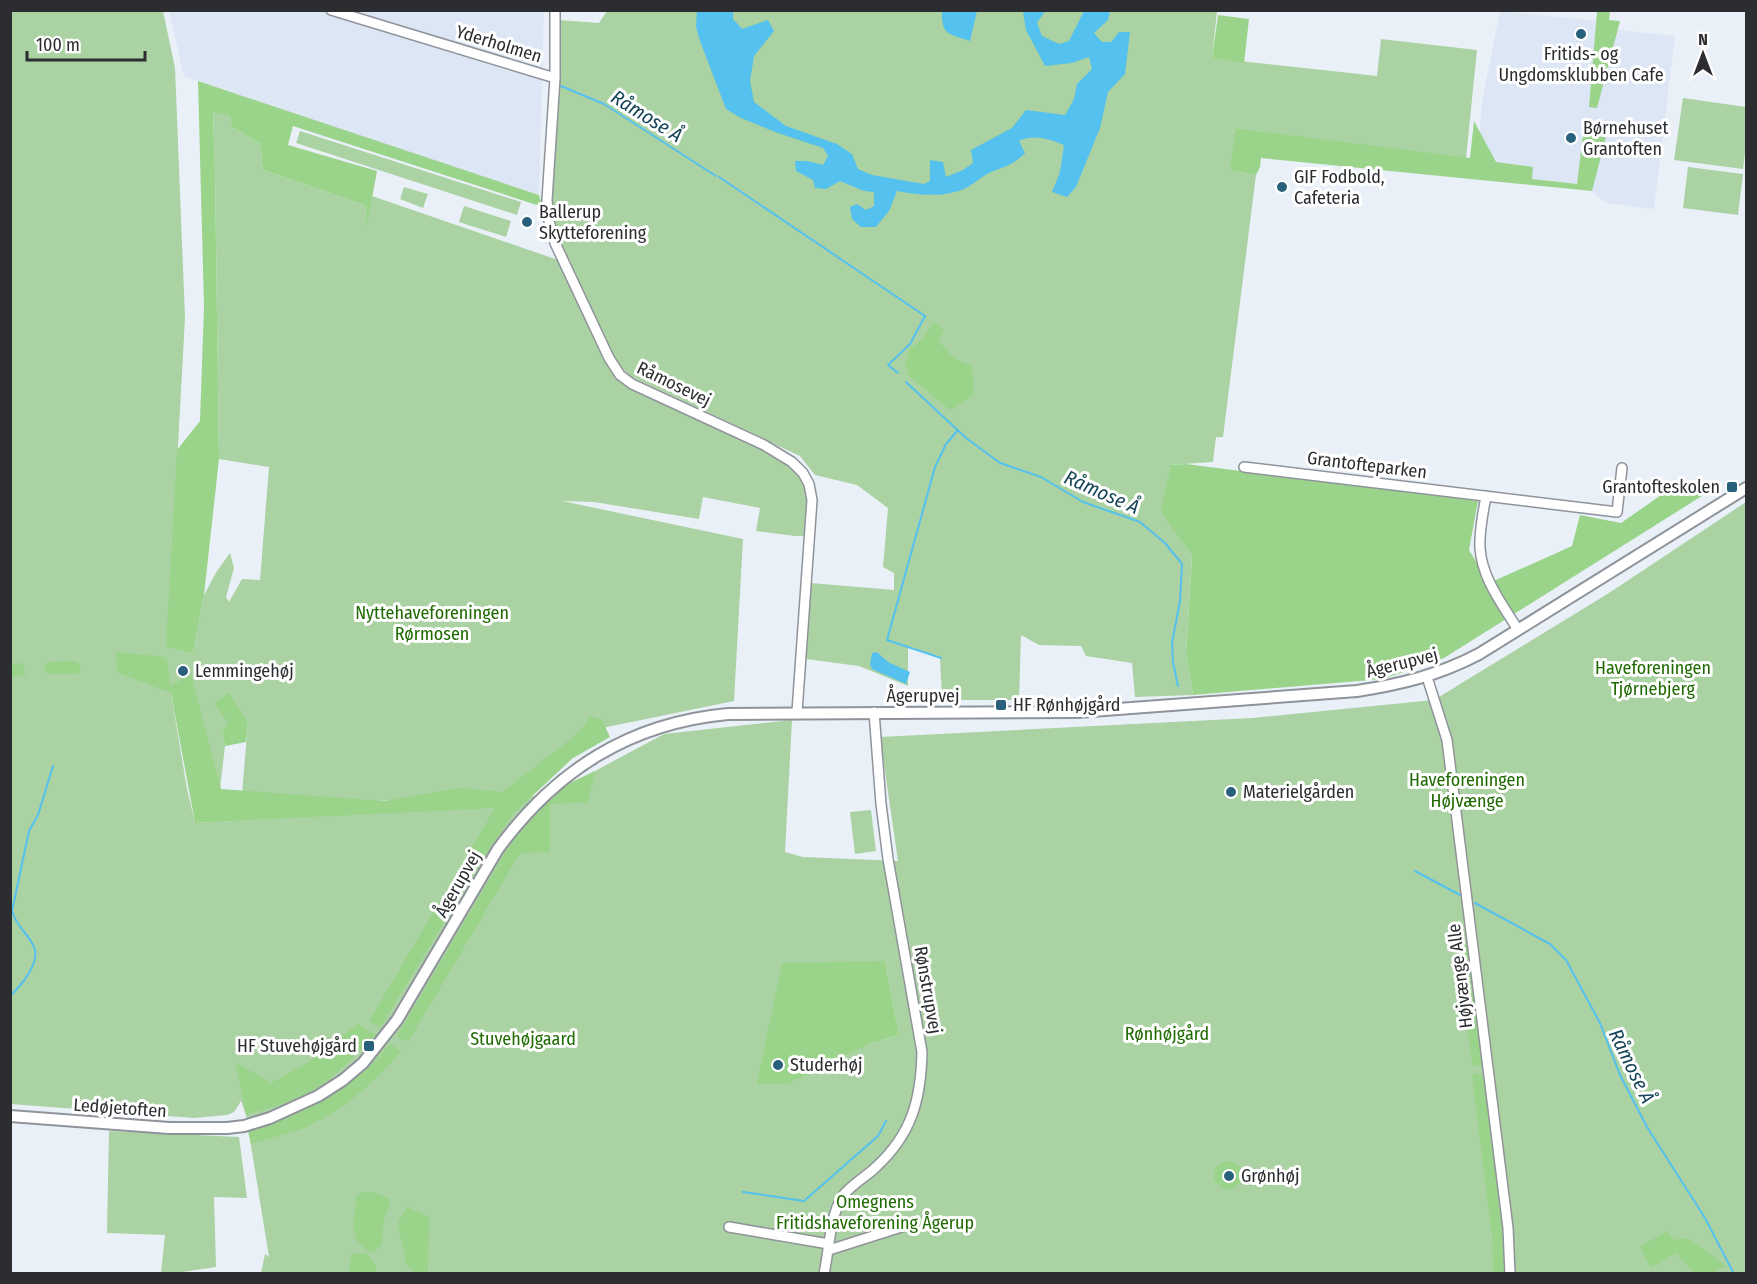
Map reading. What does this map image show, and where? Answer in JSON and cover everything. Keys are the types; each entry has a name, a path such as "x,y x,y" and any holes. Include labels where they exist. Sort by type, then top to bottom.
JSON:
{"street":[{"name":"Yderholmen","path":"331,10 555,78"},
{"name":"Råmosevej","path":"555,10 555,78 547,200 549,221 555,243 609,358 620,375 632,384 764,445 792,462 803,473 809,484 812,500 797,712"},
{"name":"Grantofteparken","path":"1244,467 1617,512 1622,468"},
{"name":"Ågerupvej","path":"226,1128 244,1126 294,1109 343,1080 363,1063 397,1020 498,849 514,826 538,800 587,761 618,743 645,732 699,717 797,712 1088,711 1357,692 1391,686 1427,677 1479,654 1746,488"},
{"path":"1486,496 1480,532 1480,549 1484,569 1493,589 1518,630"},
{"name":"Højvænge Alle","path":"1427,677 1447,740 1507,1218 1510,1274"},
{"name":"Rønstrupvej","path":"824,1274 837,1207 843,1195 889,1156 916,1108 922,1083 922,1052 888,860 874,712"},
{"name":"Ledøjetoften","path":"10,1116 169,1128 226,1128"},
{"path":"729,1227 829,1247 914,1223"}],"shaded area":[{"path":"169,11 544,11 539,195 184,76"},
{"name":"Børnehuset Grantoften","path":"1500,11 1608,22 1608,29 1675,36 1654,209 1606,203 1587,188 1476,174 1482,102"}],"green space":[{"path":"10,11 163,11 175,68 185,318 167,647 193,654 204,595 230,553 234,568 226,597 229,602 242,579 260,580 269,467 219,459 213,111 230,116 231,126 260,144 263,170 365,205 367,222 372,196 558,260 619,378 628,386 790,465 806,484 808,502 804,536 756,531 760,508 703,497 699,519 594,502 562,501 743,539 734,701 607,727 507,797 241,805 248,723 228,722 222,731 225,746 220,789 191,675 170,687 195,823 496,807 567,786 664,734 792,720 785,852 803,857 898,861 880,737 1252,718 1434,700 1609,593 1746,502 1746,1273 261,1273 265,1254 269,1257 246,1115 241,1101 234,1112 227,1115 194,1118 11,1104","holes":["885,961 899,1035 872,1043 815,1070"]},
{"path":"607,11 1217,11 1212,58 1377,76 1381,39 1477,50 1466,158 1236,128 1234,171 1256,175 1223,437 1216,437 1213,462 1168,465 1170,469 1162,511 1192,556 1186,655 1193,695 1135,697 1132,663 1086,656 1081,646 1039,645 1021,635 1019,700 942,700 940,658 908,647 908,686 859,666 806,659 811,583 894,590 894,573 883,567 888,508 857,485 815,475 800,456 632,377 612,354 560,243 553,222 551,199 558,20 599,23"},
{"path":"1597,11 1610,11 1609,20 1620,21 1597,108 1589,107"},
{"path":"1218,15 1249,19 1244,63 1212,58"},
{"path":"198,81 539,195 543,207 293,126 288,145 377,171 367,225 365,205 263,170 260,144 231,126 230,116 213,112 219,459 204,595 193,654 166,647 177,450 200,421 204,306"},
{"path":"1683,98 1746,107 1746,145 1743,169 1674,160"},
{"path":"1474,121 1496,162 1533,167 1532,179 1577,184 1583,134 1606,137 1592,191 1261,158 1256,175 1234,171 1230,166 1236,128 1470,158"},
{"path":"300,131 521,202 517,215 296,143"},
{"path":"1688,167 1743,174 1738,215 1683,208"},
{"path":"404,187 428,194 423,208 400,199"},
{"path":"464,206 511,221 506,237 459,222"},
{"path":"934,322 944,329 939,342 955,359 972,366 974,394 950,410 909,376 905,363 910,349 925,336"},
{"path":"1186,464 1478,501 1469,550 1489,583 1572,546 1580,515 1621,523 1677,484 1721,484 1444,658 1383,679 1193,695 1186,655 1192,556 1161,511 1170,469 1168,465"},
{"path":"115,652 167,657 170,686 191,674 221,789 385,801 460,788 502,792 576,735 591,716 602,720 610,737 573,758 513,814 480,863 380,1028 369,1021 495,808 195,823 171,693 117,672"},
{"path":"77,661 81,667 78,674 47,674 44,670 48,662"},
{"path":"22,663 26,675 11,678 11,664"},
{"path":"229,693 248,723 246,742 225,746 222,731 228,722 214,703"},
{"path":"595,771 588,802 550,804 550,852 520,853 408,1042 397,1036 506,851 541,802 559,788"},
{"path":"871,810 876,851 855,854 850,812"},
{"path":"1469,945 1482,1066 1473,1066 1455,946"},
{"path":"885,961 899,1035 872,1043 787,1084 757,1084 782,963"},
{"path":"358,1024 376,1035 331,1078 297,1098 246,1115 235,1062 271,1083 307,1063"},
{"path":"390,1044 401,1051 369,1085 344,1105 304,1128 251,1144 248,1131 321,1101 368,1068"},
{"path":"1477,1073 1485,1078 1504,1228 1505,1273 1493,1273 1492,1236 1472,1076"},
{"path":"109,1131 239,1137 247,1198 214,1197 216,1267 161,1273 165,1235 107,1233"},
{"path":"1228,1161 1238,1165 1242,1175 1238,1185 1228,1189 1218,1185 1214,1175 1218,1165"},
{"path":"364,1192 376,1193 390,1199 384,1217 382,1244 373,1253 364,1248 355,1236 357,1195"},
{"path":"407,1207 429,1217 428,1273 414,1273 406,1263 398,1223"},
{"path":"1667,1231 1675,1240 1688,1238 1728,1268 1722,1267 1716,1273 1693,1273 1677,1253 1651,1268 1640,1247"},
{"path":"367,1253 376,1266 376,1273 349,1273 351,1254"}],"water":[{"path":"697,11 733,11 733,19 742,29 768,20 774,31 754,56 750,81 754,102 786,126 837,144 852,154 858,169 872,175 924,184 930,181 930,160 943,162 946,177 963,170 973,163 971,150 1012,128 1026,110 1065,115 1074,99 1077,84 1092,69 1089,57 1072,63 1045,66 1026,30 1023,11 1045,11 1037,23 1042,36 1059,44 1069,41 1084,11 1110,11 1108,20 1094,33 1102,42 1111,42 1119,32 1130,32 1125,74 1108,92 1100,128 1076,187 1067,197 1052,192 1060,172 1064,145 1047,139 1031,138 1019,141 1025,153 1016,161 989,173 966,188 941,194 897,191 889,211 876,227 861,227 852,219 850,207 857,204 866,210 874,206 874,192 864,191 840,181 826,189 815,188 813,180 796,171 795,161 823,165 828,156 823,148 775,132 726,109 700,41 696,27"},
{"path":"942,11 977,11 970,41 957,37 945,29"},
{"path":"877,652 888,662 910,672 906,684 872,669 870,664 872,653"}],"waterway":[{"name":"Råmose Å","path":"561,86 604,104 716,176"},
{"name":"Råmose Å","path":"719,177 925,316 910,344 888,365 898,373"},
{"name":"Råmose Å","path":"906,382 966,438 1000,463 1041,477 1083,502 1140,522 1165,543 1182,564 1180,601 1172,643 1178,686"},
{"path":"941,658 887,640 935,467 946,444 958,430"},
{"path":"10,996 24,980 35,960 34,947 12,911 29,831 38,815 53,766"},
{"name":"Råmose Å","path":"1415,871 1460,895"},
{"name":"Råmose Å","path":"1475,903 1550,944 1566,960 1600,1023 1620,1075 1647,1127 1705,1218 1734,1274"},
{"path":"743,1192 804,1201 878,1136 886,1121"}],"place":[{"name":"Fritids- og Ungdomsklubben Cafe","path":"1581,34"},
{"name":"Børnehuset Grantoften","path":"1571,138"},
{"name":"GIF Fodbold, Cafeteria","path":"1282,187"},
{"name":"Ballerup Skytteforening","path":"527,222"},
{"name":"Grantofteskolen","path":"1732,487"},
{"name":"Lemmingehøj","path":"183,671"},
{"name":"HF Rønhøjgård","path":"1001,705"},
{"name":"Materielgården","path":"1231,792"},
{"name":"HF Stuvehøjgård","path":"369,1046"},
{"name":"Studerhøj","path":"778,1065"},
{"name":"Grønhøj","path":"1229,1176"}],"park label":[{"name":"Nyttehaveforeningen Rørmosen","path":"432,623"},
{"name":"Haveforeningen Tjørnebjerg","path":"1653,678"},
{"name":"Haveforeningen Højvænge","path":"1467,790"},
{"name":"Rønhøjgård","path":"1167,1034"},
{"name":"Stuvehøjgaard","path":"523,1039"},
{"name":"Omegnens Fritidshaveforening Ågerup","path":"875,1212"}]}
